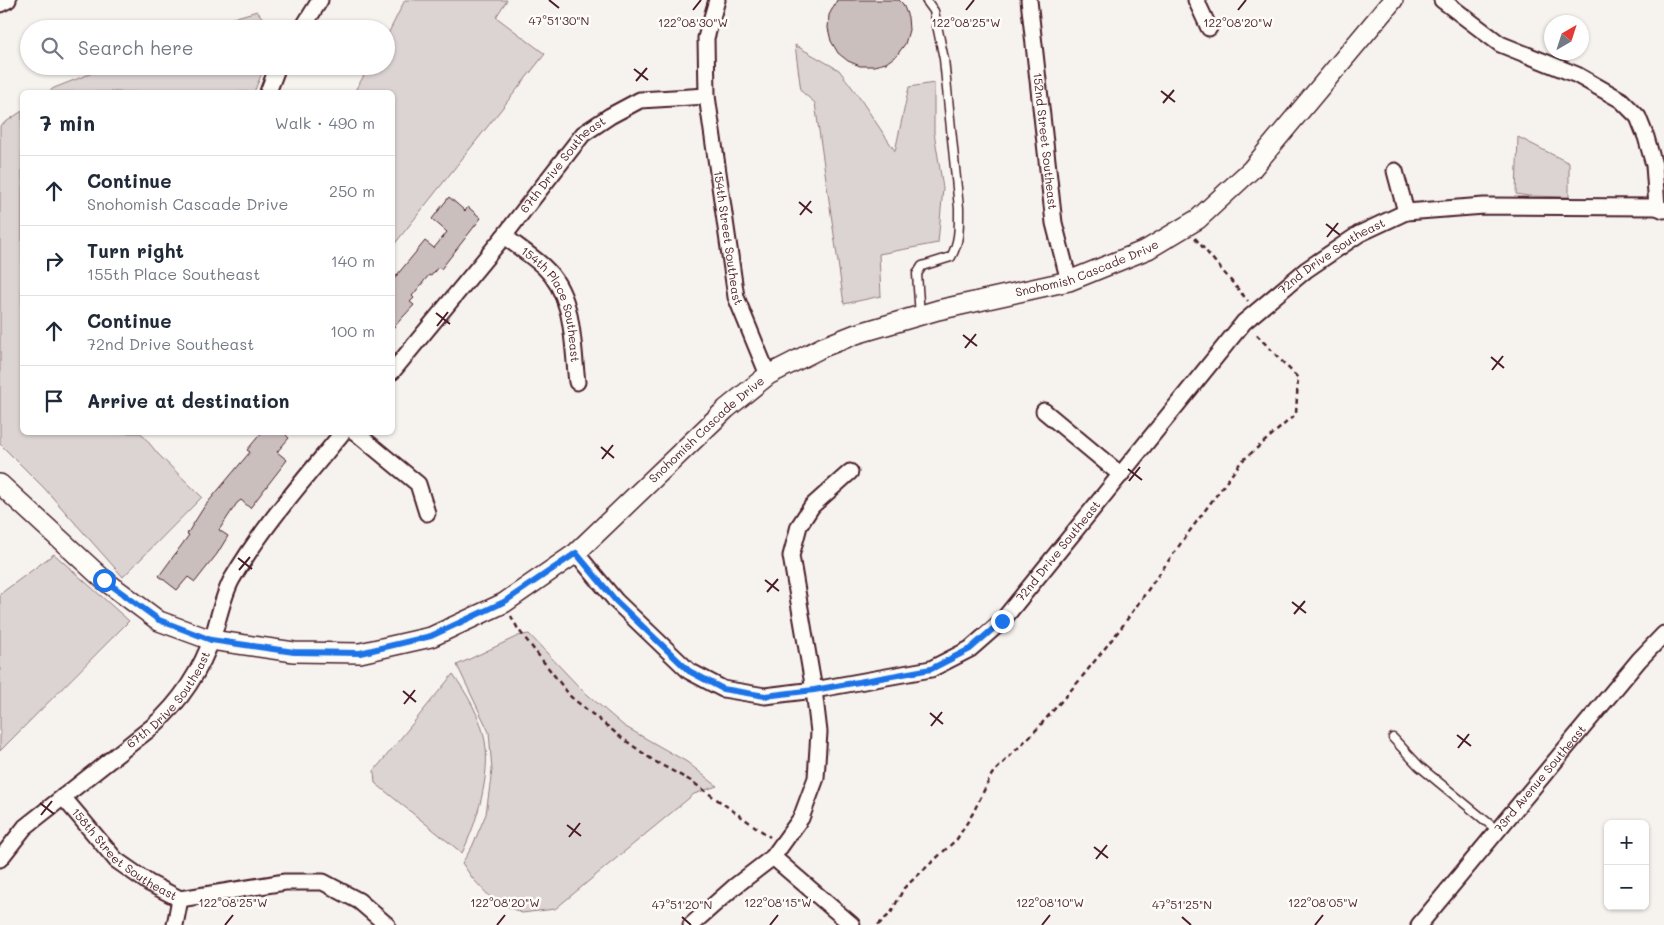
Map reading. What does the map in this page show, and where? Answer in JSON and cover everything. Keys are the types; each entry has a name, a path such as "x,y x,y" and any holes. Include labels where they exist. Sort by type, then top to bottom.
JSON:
{"street":[{"path":"0,4 8,0"},
{"path":"308,20 320,0"},
{"path":"707,96 706,38 717,0"},
{"name":"152nd Street Southeast","path":"1029,0 1054,223 1069,281"},
{"path":"1196,0 1208,28"},
{"name":"Snohomish Cascade Drive","path":"0,484 104,580 159,620 211,640 294,652 360,653 431,636 504,602 576,553 726,409 768,375 823,347 856,334 920,316 1069,281 1148,249 1198,219 1251,170 1393,0"},
{"path":"1442,0 1500,44 1577,75 1621,100 1638,118 1646,136 1654,165 1661,209"},
{"path":"269,90 275,75"},
{"name":"67th Drive Southeast","path":"395,368 504,236 583,134 610,116 640,100 707,96"},
{"name":"154th Street Southeast","path":"707,96 736,297 768,375"},
{"path":"1395,171 1406,212"},
{"name":"72nd Drive Southeast","path":"576,553 616,601 689,671 723,689 765,696 814,690 931,669 970,649 1002,621 1244,322 1306,270 1359,234 1406,212 1484,206 1661,209"},
{"name":"154th Place Southeast","path":"504,236 545,268 560,288 569,309 577,382"},
{"path":"1044,412 1120,474"},
{"name":"67th Drive Southeast","path":"0,859 26,827 170,711 187,691 211,640 231,581 261,533 340,435"},
{"path":"359,435 418,484 427,513"},
{"path":"691,925 777,851 801,818 816,778 819,732 814,690 791,556 799,526 812,506 850,472"},
{"name":"73rd Avenue Southeast","path":"1420,925 1639,660 1664,634"},
{"name":"158th Street Southeast","path":"63,797 116,860 149,883 180,899 285,882 323,882 359,901 387,925"},
{"path":"777,851 852,925"},
{"path":"175,925 180,899"}],"lane":[{"path":"920,316 917,274 922,266 951,257 956,248 960,231 944,59 934,11 926,0"},
{"path":"1393,738 1419,766 1498,831"}],"path":[{"path":"1185,227 1257,311"},
{"path":"878,925 891,913 904,888 957,839 973,813 992,774 1037,729 1078,682 1121,628 1241,462 1296,414 1298,378 1244,322"},
{"path":"504,602 518,629 571,697 654,761 691,781 777,851"}],"shaded area":[{"path":"405,0 507,0 496,17 545,54 395,243 395,90 355,90 364,75 395,75 395,20"},
{"path":"257,11 264,20 226,20"},
{"path":"795,45 839,70 895,151 909,87 934,83 934,132 943,188 938,243 879,254 881,296 844,304 815,103 801,91"},
{"path":"87,75 261,75 255,90 51,90"},
{"path":"20,112 20,435 143,435 158,454 202,497 123,577 44,488 0,444 0,126"},
{"path":"1518,137 1569,163 1569,197 1516,194"},
{"path":"54,554 129,621 0,751 0,594"},
{"path":"529,634 581,689 624,726 687,762 717,786 694,794 555,909 522,913 493,900 473,879 462,863 472,847 486,814 492,770 489,732 457,665 518,636"},
{"path":"453,674 477,715 483,732 486,754 486,768 481,798 473,827 462,853 375,783 374,771"}],"building":[{"path":"837,0 899,0 903,4 908,17 909,30 905,44 897,55 886,63 874,66 860,66 848,61 838,53 831,41 828,28 829,15"},
{"path":"449,197 465,211 468,207 481,218 441,269 438,267 431,276 429,275 412,296 414,298 410,302 414,305 395,326 395,277 425,241 434,248 447,232 432,219"},
{"path":"260,435 286,435 289,438 277,452 287,460 250,508 241,500 237,503 219,530 228,536 217,554 195,582 188,577 177,590 159,576 189,535 187,534 204,507 250,452 247,450"}],"route":[{"path":"104,580 159,620 211,640 294,652 360,653 431,636 504,602 576,553 616,601 689,671 723,689 765,696 814,690 931,669 970,649 1002,621"}]}
